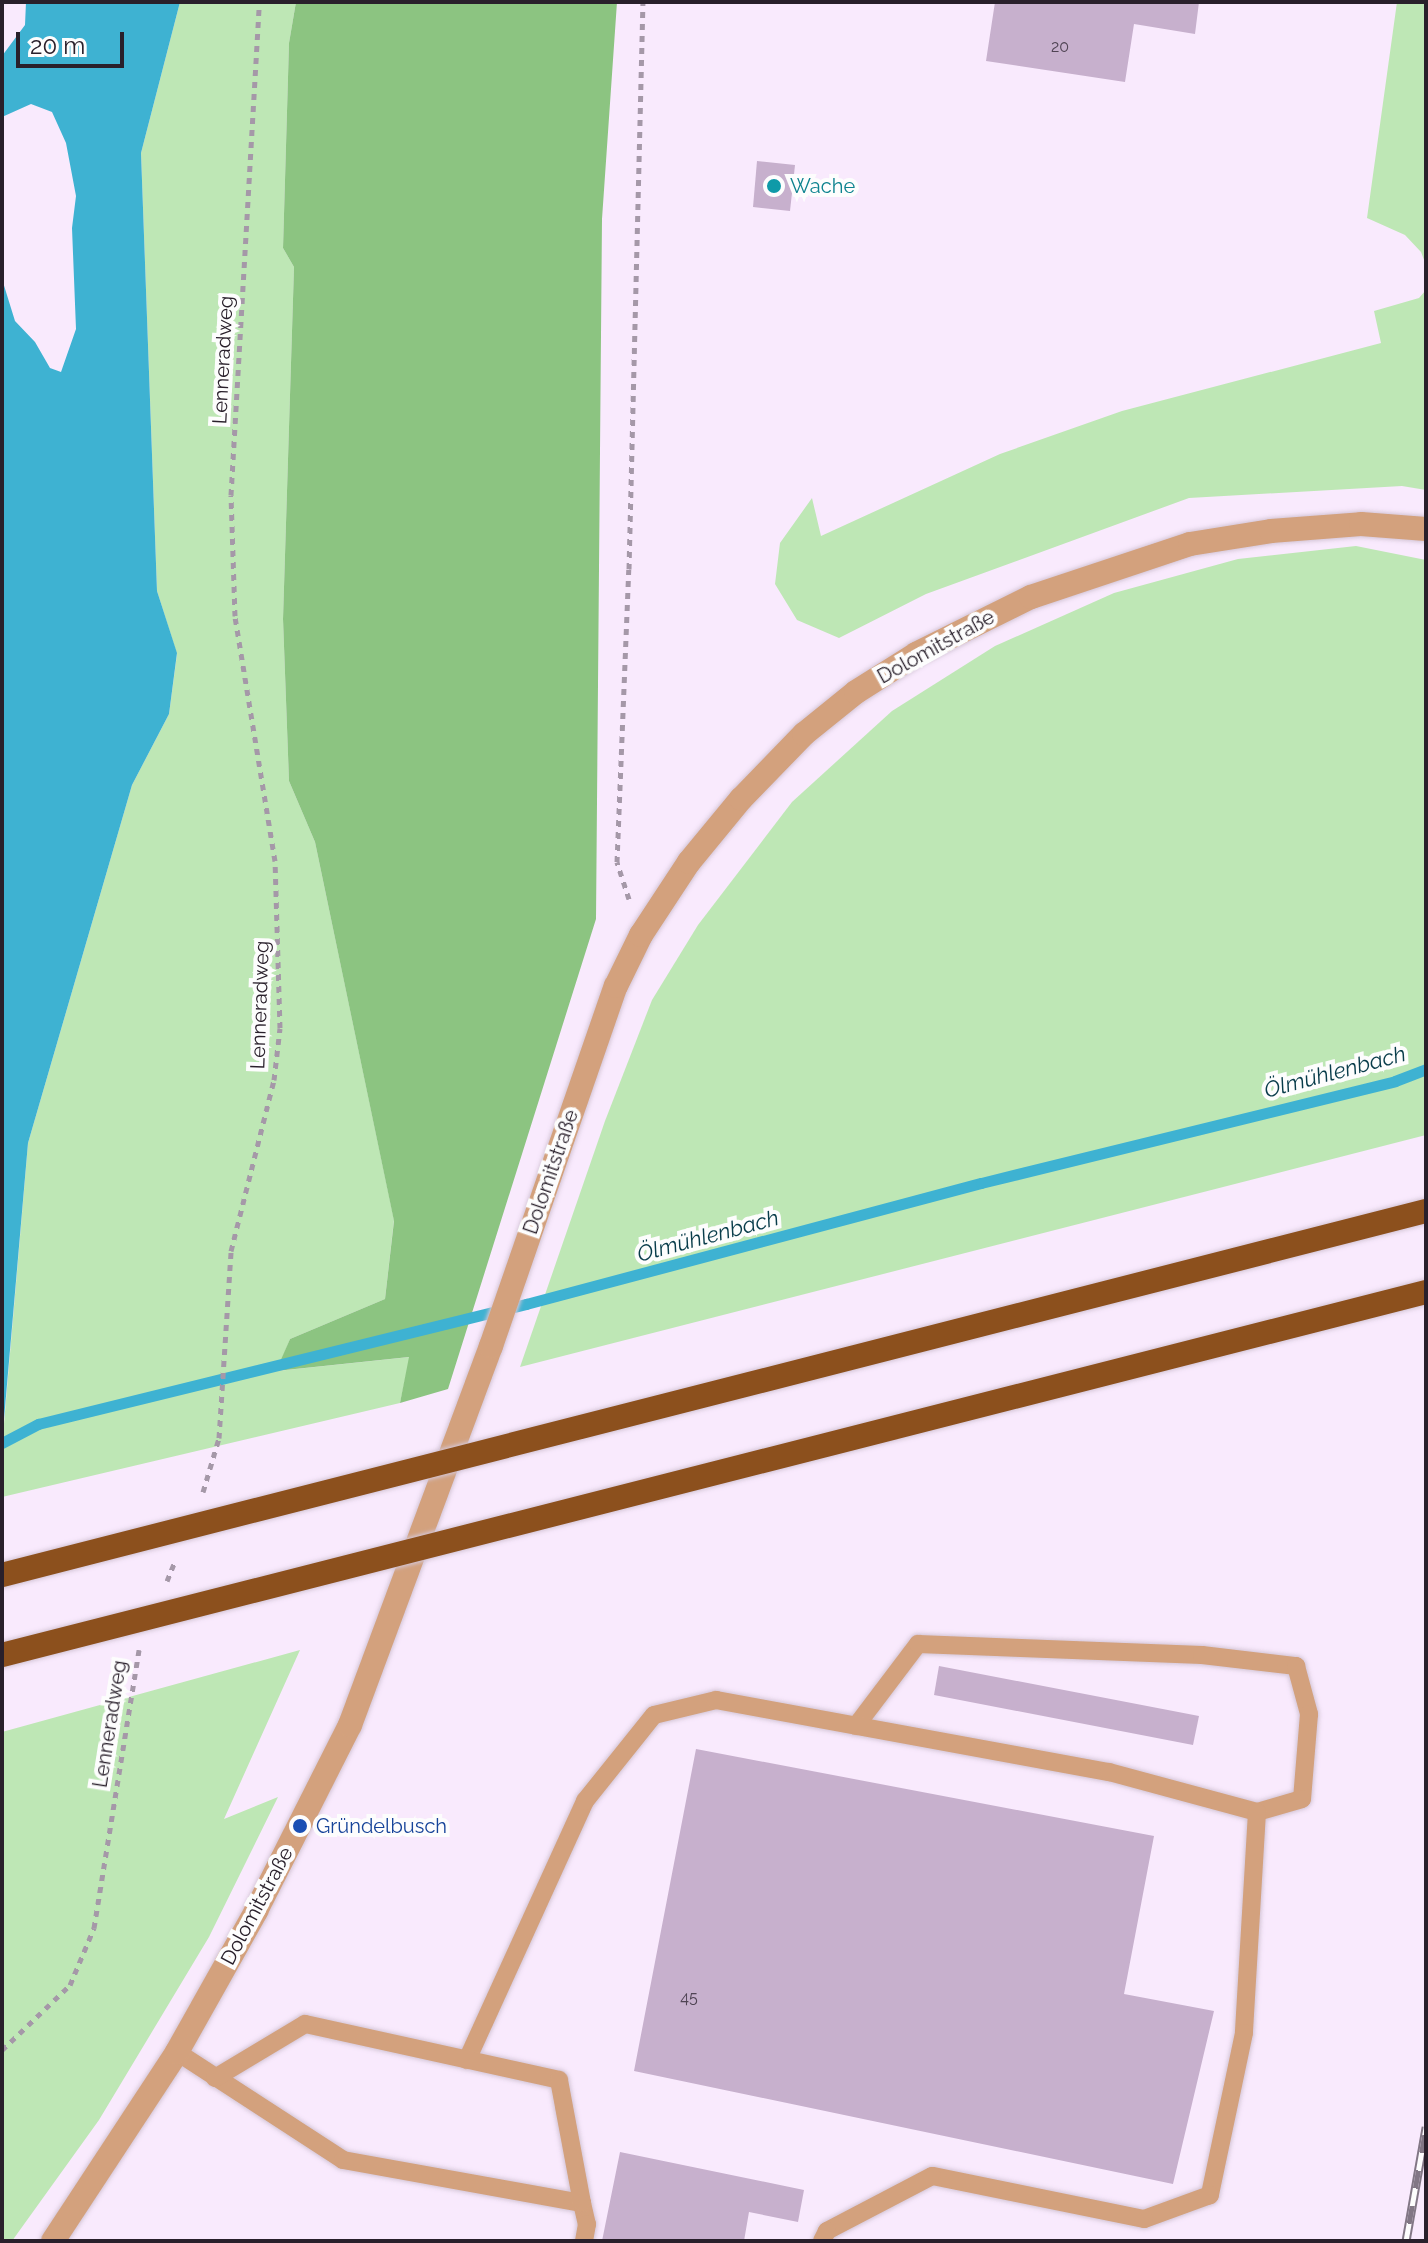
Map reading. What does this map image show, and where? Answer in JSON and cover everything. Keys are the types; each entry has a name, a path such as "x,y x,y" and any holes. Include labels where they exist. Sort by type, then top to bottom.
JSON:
{"highway":[{"path":"2,1575 1426,1211"},
{"path":"2,1655 1426,1292"}],"street":[{"name":"Dolomitstraße","path":"53,2241 177,2052 256,1911 350,1725 491,1346 616,986 641,935 689,862 741,799 794,744 856,692 916,654 1031,597 1190,544 1271,531 1361,524 1426,529"}],"lane":[{"path":"467,2060 585,1801 654,1715 716,1700 856,1726 1109,1772 1257,1812 1302,1799 1309,1714 1296,1666 1202,1655 918,1644 856,1726"},
{"path":"822,2241 827,2231 932,2176 1144,2219 1210,2195 1244,2033 1257,1812"},
{"path":"215,2078 305,2024 559,2080 587,2224 584,2241"},
{"path":"177,2052 343,2160 582,2203"}],"path":[{"name":"Lenneradweg","path":"197,1505 219,1438 231,1251 274,1080 280,1028 275,861 235,616 231,495 259,2"},
{"path":"641,935 617,862 629,569 643,2"},
{"path":"163,1590 180,1548"},
{"name":"Lenneradweg","path":"2,2050 70,1985 94,1928 134,1661 140,1647"}],"green space":[{"path":"180,2 296,2 289,43 283,248 294,267 283,619 289,781 315,842 394,1220 385,1299 290,1339 277,1371 410,1357 400,1403 2,1497 2,1447 28,1143 132,785 169,714 177,654 157,591 141,153"},
{"path":"296,2 617,2 602,219 596,919 448,1389 400,1403 409,1357 276,1371 290,1339 385,1299 394,1221 315,842 289,781 283,619 294,267 283,248 289,43"},
{"path":"1397,2 1426,2 1426,265 1421,252 1405,235 1367,218"},
{"path":"1426,290 1426,490 1402,486 1189,498 926,594 839,638 797,620 775,584 780,543 812,498 821,536 1000,454 1122,411 1381,343 1374,311 1419,298"},
{"path":"1356,546 1426,560 1426,1135 520,1367 605,1121 652,1000 698,925 792,802 892,711 995,646 1114,593 1238,559"},
{"path":"300,1650 224,1819 278,1797 209,1937 99,2120 12,2241 2,2241 2,1732"}],"water":[{"path":"26,2 180,2 141,153 157,591 177,653 169,714 132,785 28,1143 2,1442 2,279 15,321 35,342 50,368 61,372 76,329 72,228 76,196 66,143 52,112 31,104 2,117 2,56 25,25"}],"building":[{"path":"995,2 1199,2 1195,34 1134,24 1125,82 986,61"},
{"name":"Wache","path":"757,161 795,165 790,211 753,207"},
{"path":"939,1666 1199,1716 1193,1745 934,1695"},
{"path":"696,1749 1154,1836 1124,1994 1214,2011 1173,2184 634,2071"},
{"path":"620,2152 804,2190 798,2222 749,2212 744,2241 602,2241"}],"waterway":[{"name":"Ölmühlenbach","path":"2,1443 38,1424 526,1304 981,1183 1395,1081 1426,1069"}],"railway":[{"path":"1406,2241 1426,2127"}],"place":[{"name":"Wache","path":"774,186"},
{"name":"Gründelbusch","path":"300,1826"}]}
